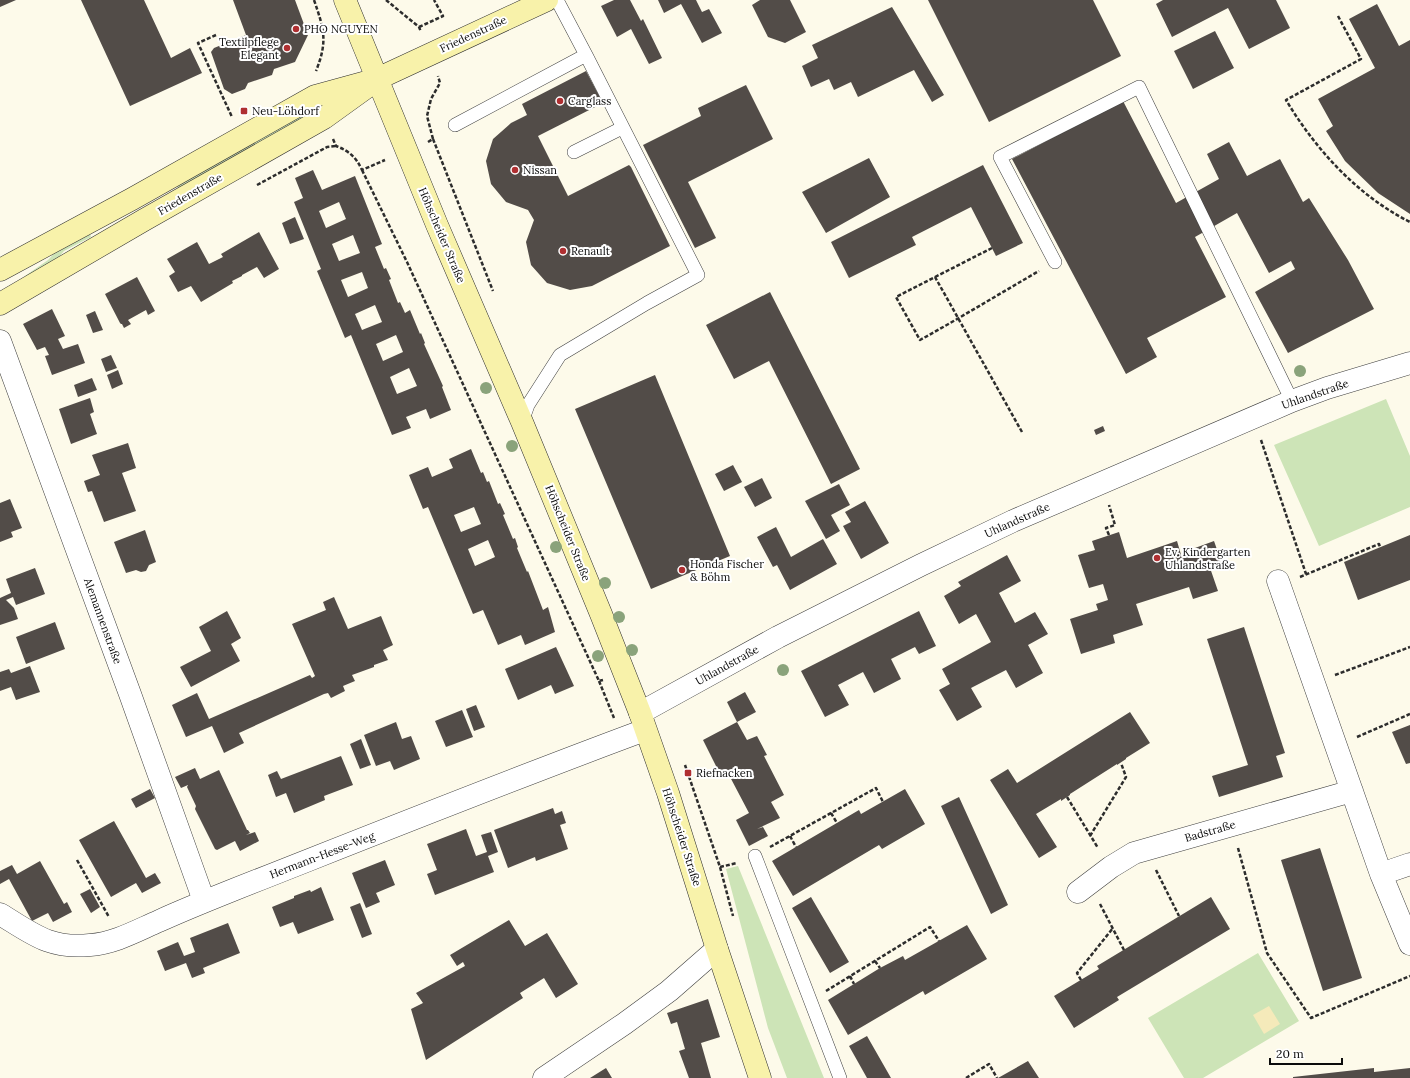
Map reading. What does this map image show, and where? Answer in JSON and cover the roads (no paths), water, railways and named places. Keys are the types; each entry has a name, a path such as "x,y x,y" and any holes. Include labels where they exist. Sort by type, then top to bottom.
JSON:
{"main road":[{"name":"Höhscheider Straße","path":"345,0 437,225 522,422 643,721 668,793 717,949 760,1078"},
{"name":"Friedenstraße","path":"0,270 132,199 314,96 377,79 547,0"},
{"name":"Friedenstraße","path":"0,304 324,118 377,79"}],"street":[{"name":"Alemannenstraße","path":"0,341 130,694 204,901"},
{"name":"Uhlandstraße","path":"643,721 778,637 921,565 1013,521 1292,401 1327,388 1410,363"},
{"path":"1279,583 1381,874 1410,944"},
{"name":"Hermann-Hesse-Weg","path":"0,914 47,942 72,946 105,943 121,938 204,901 643,721"},
{"name":"Badstraße","path":"1083,888 1111,867 1134,853 1352,791"},
{"path":"1381,874 1410,864"},
{"path":"544,1078 620,1028 669,991 717,949"}],"lane":[{"path":"522,422 528,405 560,355 647,303 698,275 557,0"},
{"path":"455,125 586,55"},
{"path":"1055,262 1000,157 1140,87 1292,401"},
{"path":"574,152 622,128"},
{"path":"755,856 840,1078"}],"place":[{"name":"PHO NGUYEN","path":"296,29"},
{"name":"Textilpflege Elegant","path":"287,48"},
{"name":"Carglass","path":"560,101"},
{"name":"Neu-Löhdorf","path":"244,111"},
{"name":"Nissan","path":"515,170"},
{"name":"Renault","path":"563,251"},
{"name":"Ev. Kindergarten Uhlandstraße","path":"1157,558"},
{"name":"Honda Fischer & Böhm","path":"682,570"},
{"name":"Riefnacken","path":"688,773"}]}
